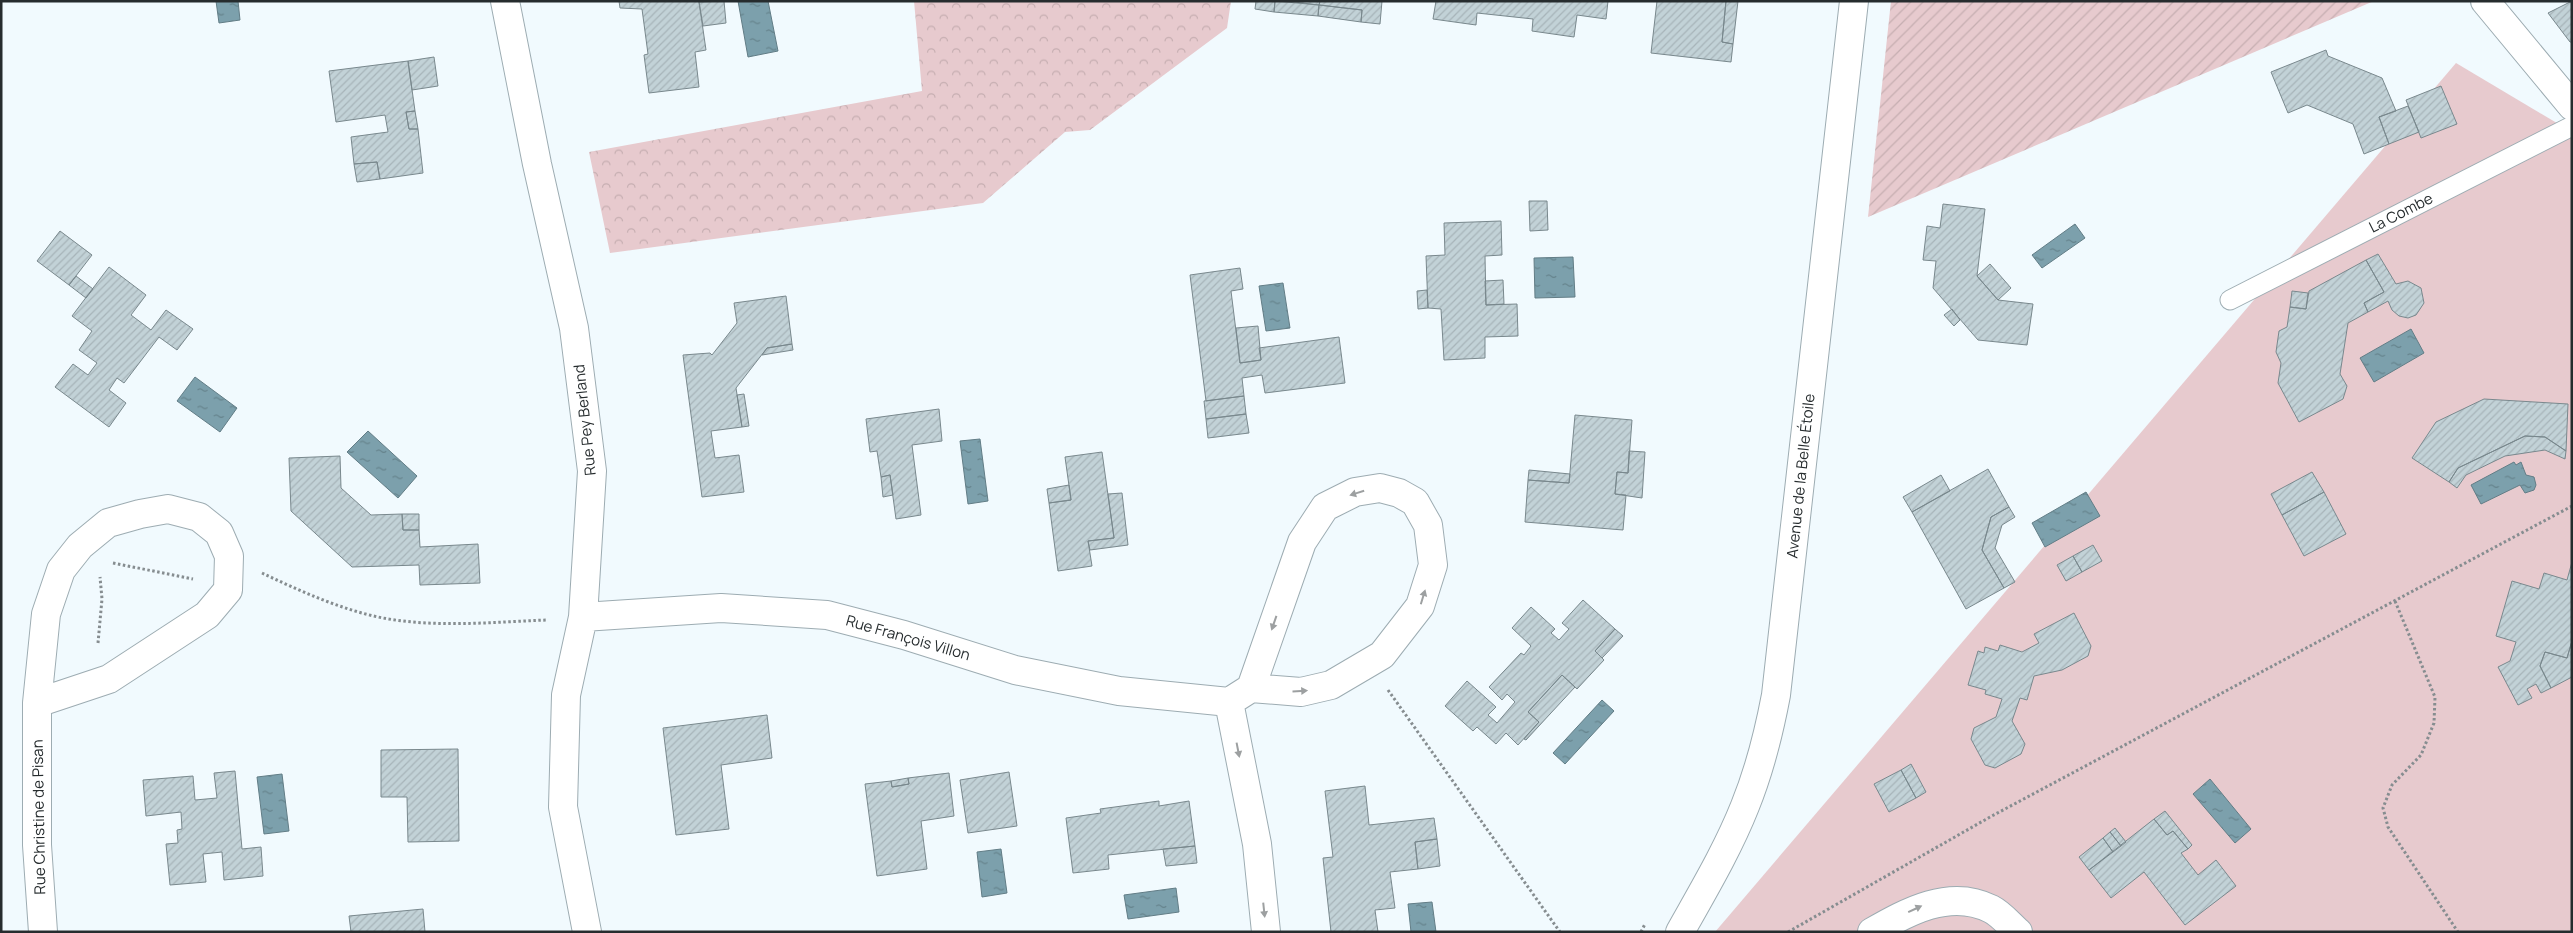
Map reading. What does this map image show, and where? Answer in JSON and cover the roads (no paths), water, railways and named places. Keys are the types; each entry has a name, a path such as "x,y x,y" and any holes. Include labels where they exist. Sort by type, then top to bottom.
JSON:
{"street":[{"name":"Rue Pey Berland","path":"505,1 537,164 574,328 592,472 583,617 566,695 563,806 588,932"},
{"name":"Avenue de la Belle Étoile","path":"1680,932 1729,842 1745,806 1769,732 1776,694 1854,1"},
{"path":"2485,1 2572,106"},
{"path":"1251,688 1302,542 1325,507 1355,492 1380,488 1399,493 1415,502 1428,525 1433,565 1420,606 1382,656 1331,685 1301,692 1251,688 1228,702 1257,844 1266,932"},
{"name":"Rue Christine de Pisan","path":"38,702 109,679 207,615 228,590 229,556 218,533 199,518 168,509 140,514 108,523 88,552 61,570 46,614 38,702 36,845 43,932"},
{"name":"Rue François Villon","path":"583,617 721,608 827,616 904,635 1016,670 1119,691 1228,702"},
{"path":"1872,932 1921,905 1963,901 1992,909 2018,932"}],"lane":[{"name":"La Combe","path":"2230,300 2572,126"}],"water":[{"path":"216,1 238,1 240,20 219,23"},
{"path":"738,1 768,1 778,51 748,57"},
{"path":"2075,224 2085,238 2042,268 2032,255"},
{"path":"1573,257 1575,297 1535,298 1534,258"},
{"path":"1283,283 1290,328 1266,331 1259,286"},
{"path":"2411,329 2424,353 2374,382 2360,358"},
{"path":"195,377 237,408 220,432 177,401"},
{"path":"368,431 417,476 398,498 347,452"},
{"path":"980,439 988,501 968,504 960,441"},
{"path":"2514,462 2516,465 2521,462 2526,475 2534,477 2536,485 2534,490 2525,493 2520,485 2481,504 2471,485"},
{"path":"2086,492 2100,516 2045,547 2032,523"},
{"path":"1602,700 1614,711 1565,764 1553,753"},
{"path":"282,774 289,831 264,834 257,777"},
{"path":"2210,779 2251,829 2235,843 2193,794"},
{"path":"1001,849 1007,893 982,897 977,852"},
{"path":"1176,888 1179,912 1128,919 1124,895"},
{"path":"1432,902 1436,932 1411,932 1408,904"}]}
